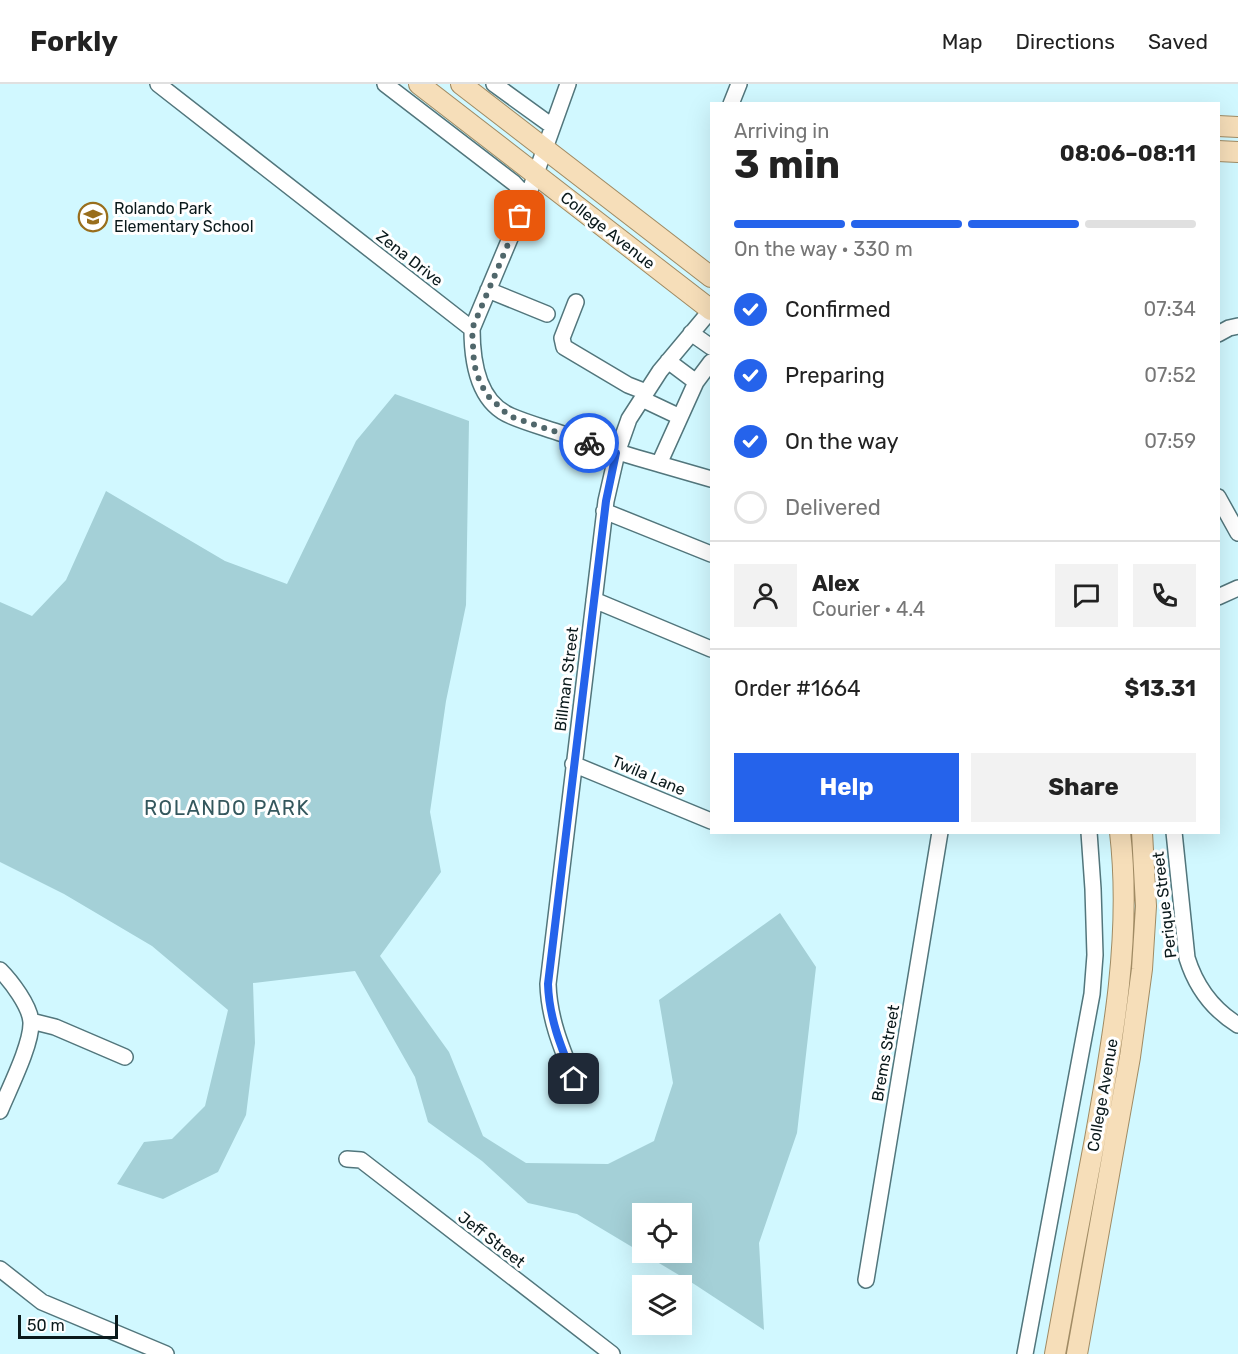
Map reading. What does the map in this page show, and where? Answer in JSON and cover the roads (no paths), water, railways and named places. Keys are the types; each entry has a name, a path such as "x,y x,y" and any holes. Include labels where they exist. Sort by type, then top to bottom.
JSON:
{"main road":[{"name":"College Avenue","path":"419,84 710,309"},
{"name":"College Avenue","path":"461,84 710,276"},
{"path":"1220,126 1238,127"},
{"path":"1220,151 1238,152"},
{"name":"College Avenue","path":"1055,1354 1108,1067 1119,990 1123,905 1120,834"},
{"name":"College Avenue","path":"1077,1354 1131,1057 1142,969 1146,906 1142,834"}],"street":[{"name":"Zena Drive","path":"158,84 472,329"},
{"path":"386,84 514,183 527,197"},
{"path":"494,84 552,126"},
{"path":"568,84 527,197 472,329 477,375 486,394 509,416 616,453 710,479"},
{"path":"732,102 739,84"},
{"path":"488,290 547,314"},
{"path":"576,302 562,338 564,347 680,417"},
{"name":"Billman Street","path":"574,1079 557,1037 549,1005 548,984 604,511 616,453 629,419 668,361 710,311"},
{"path":"1220,333 1238,326"},
{"path":"691,333 710,345"},
{"path":"668,361 696,382"},
{"path":"659,464 696,382 710,363"},
{"path":"1220,501 1238,533"},
{"path":"604,511 710,555"},
{"path":"1220,596 1238,588"},
{"path":"594,600 710,649"},
{"name":"Twila Lane","path":"573,764 710,821"},
{"name":"Brems Street","path":"866,1280 940,834"},
{"path":"1025,1354 1092,994 1095,955 1089,834"},
{"name":"Perique Street","path":"1174,834 1187,958 1209,1000 1223,1015 1238,1025"},
{"path":"0,970 10,981 31,1021 29,1039 0,1111"},
{"path":"31,1021 55,1027 125,1058"},
{"name":"Jeff Street","path":"347,1159 361,1160 612,1354"},
{"path":"0,1269 42,1302 166,1354"}],"place":[{"name":"Rolando Park Elementary School","path":"93,217"}],"district":[{"name":"ROLANDO PARK","path":"227,808"}]}
